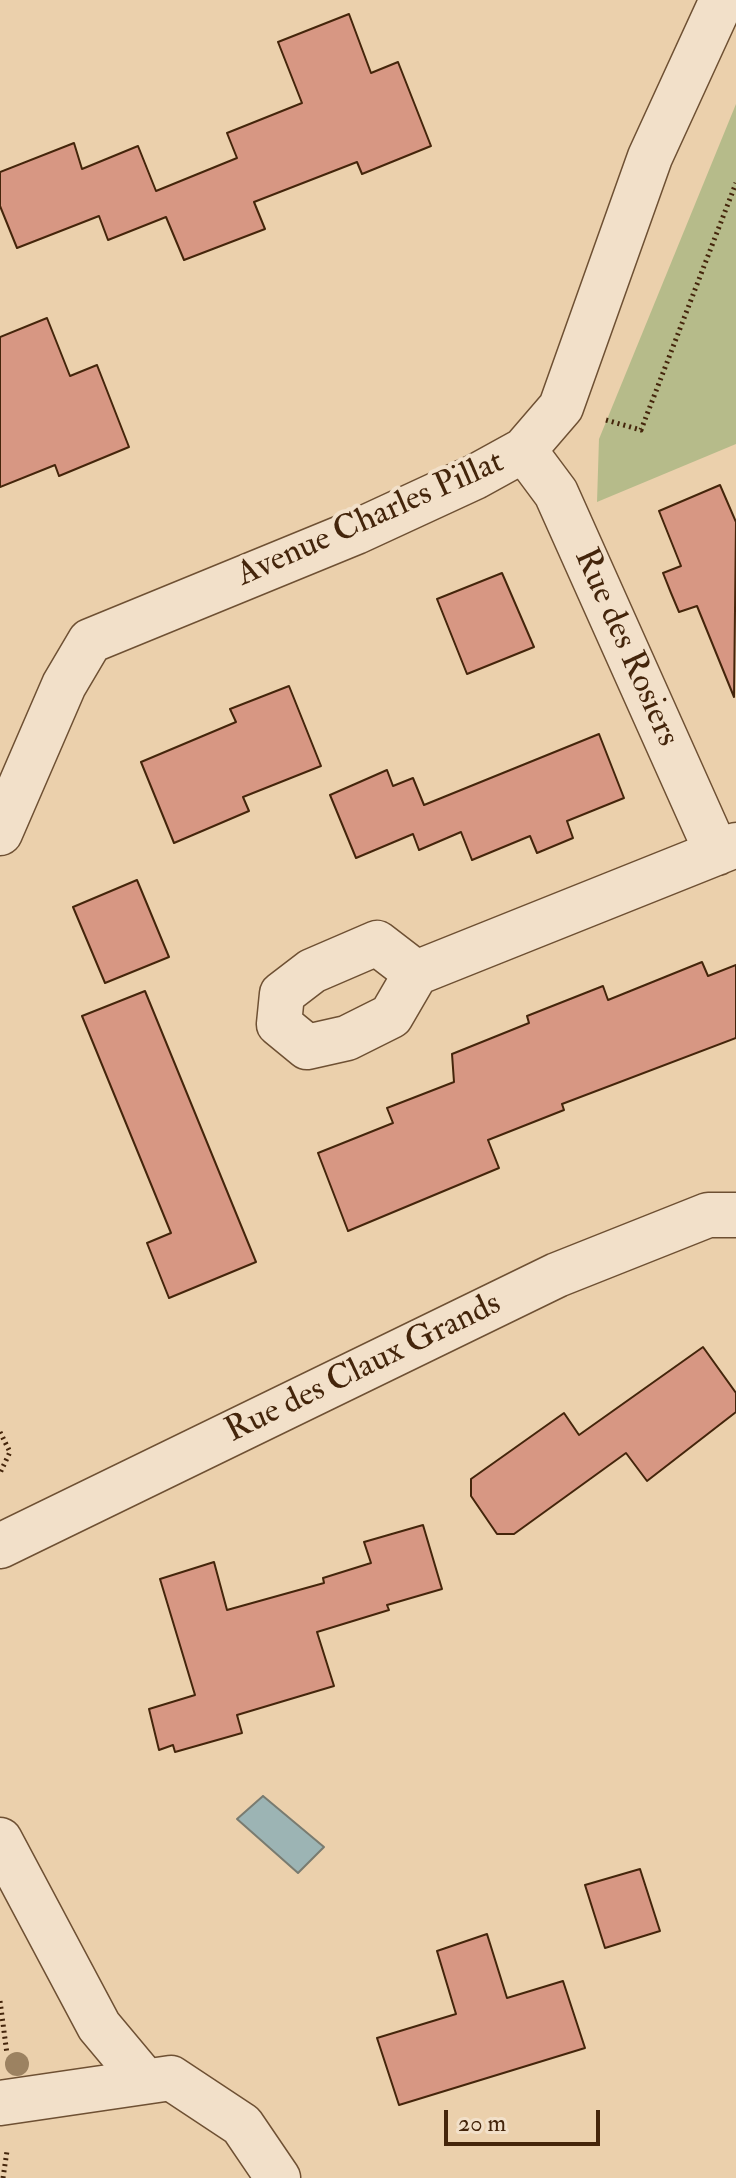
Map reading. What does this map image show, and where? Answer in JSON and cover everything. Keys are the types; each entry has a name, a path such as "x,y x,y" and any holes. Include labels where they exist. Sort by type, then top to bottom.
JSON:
{"street":[{"name":"Avenue Charles Pillat","path":"0,833 64,685 90,641 356,532 524,450 561,407 650,157 722,0"},
{"name":"Rue des Rosiers","path":"416,973 726,849 556,493 524,450"},
{"name":"Rue des Claux Grands","path":"4,1541 557,1275 708,1215 736,1215"},
{"path":"0,1840 92,2014 145,2081"},
{"path":"0,2103 171,2078 242,2125 278,2178"}],"path":[{"path":"596,417 641,430 736,183"},
{"path":"0,1432 10,1452 0,1473"}],"green space":[{"path":"736,104 736,444 597,502 599,439"}],"water":[{"path":"263,1796 324,1847 298,1873 237,1819"}],"building":[{"path":"349,14 371,73 398,62 431,146 362,174 357,162 254,202 265,229 184,260 166,217 108,240 99,216 17,248 0,206 0,172 74,143 82,169 138,146 156,191 237,158 227,133 302,103 278,42"},
{"path":"47,318 70,376 97,365 129,447 59,476 55,465 0,487 0,337"},
{"path":"720,485 736,522 734,697 697,606 679,612 663,573 681,566 659,511"},
{"path":"502,573 534,647 467,674 437,599"},
{"path":"289,686 321,766 243,797 249,811 174,843 141,762 236,722 230,709"},
{"path":"599,734 624,798 567,821 573,838 537,853 530,836 472,860 461,832 419,850 413,834 356,858 330,795 387,770 393,786 413,778 424,805"},
{"path":"137,880 169,957 105,983 73,907"},
{"path":"702,962 708,976 736,965 736,1038 562,1104 564,1110 488,1140 499,1168 348,1231 318,1153 393,1123 387,1108 454,1082 452,1054 529,1023 527,1016 603,986 608,1000"},
{"path":"145,991 256,1262 169,1298 147,1243 171,1233 82,1016"},
{"path":"703,1347 736,1393 736,1412 647,1481 626,1453 514,1534 497,1534 471,1496 471,1479 564,1413 579,1435"},
{"path":"423,1525 442,1589 387,1605 389,1610 317,1632 334,1686 237,1715 242,1733 175,1752 173,1745 159,1750 149,1709 195,1695 160,1579 214,1562 227,1610 324,1583 323,1578 371,1563 364,1542"},
{"path":"640,1869 660,1931 605,1948 585,1885"},
{"path":"487,1934 507,1998 563,1981 585,2048 399,2105 377,2038 456,2014 437,1951"}]}
